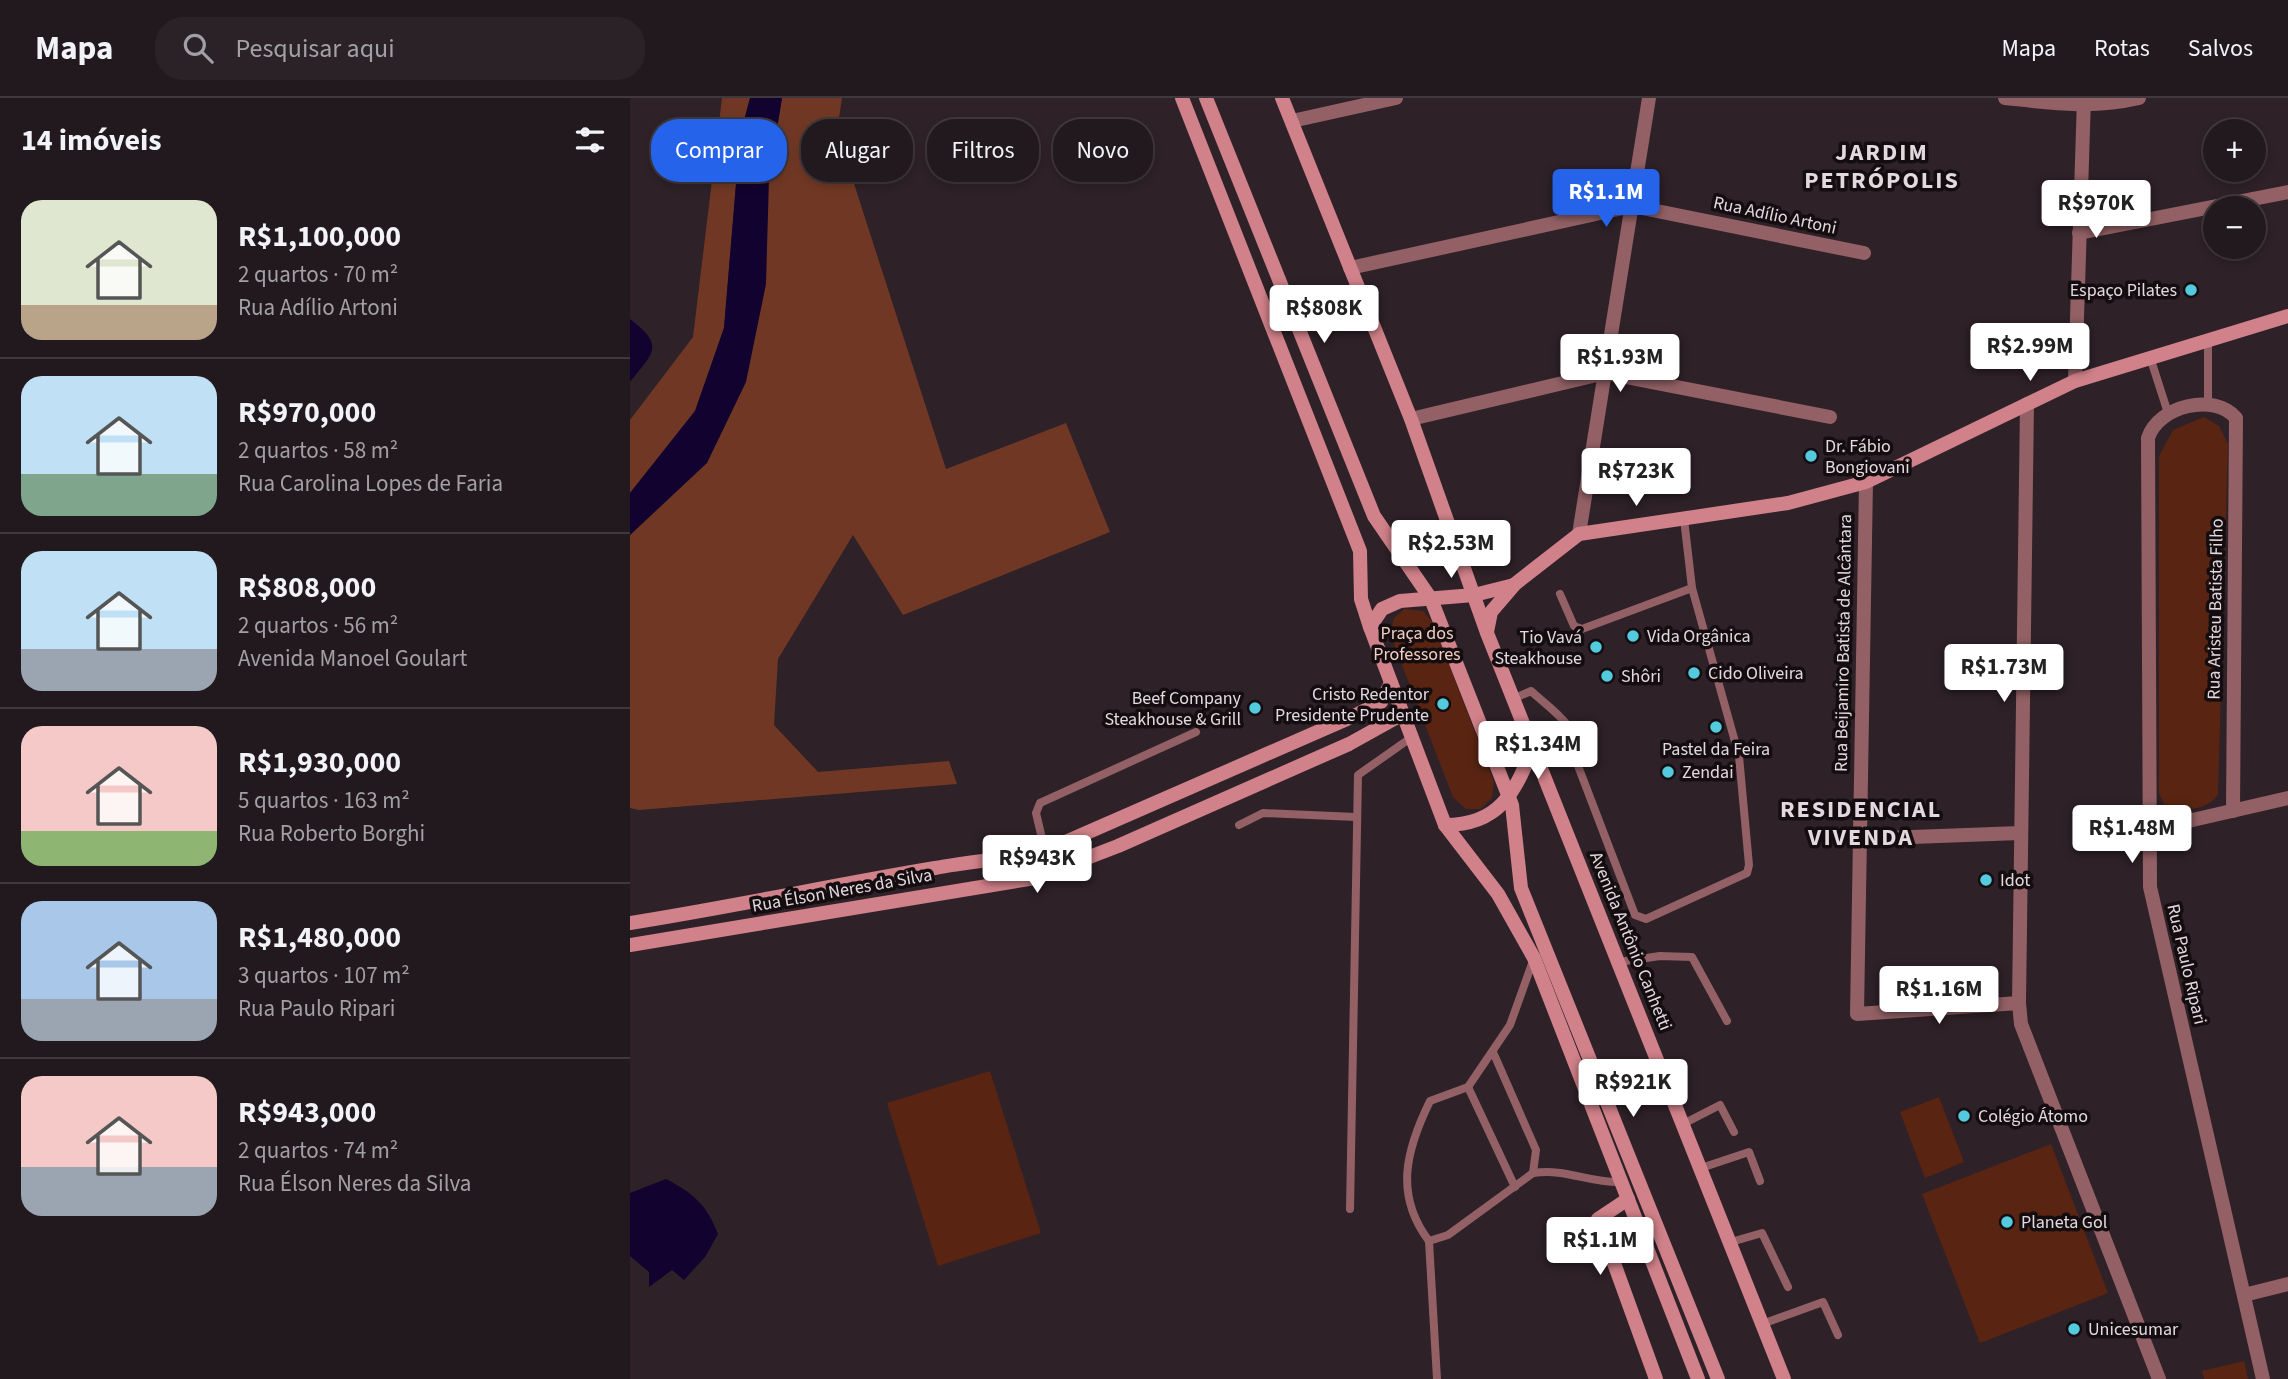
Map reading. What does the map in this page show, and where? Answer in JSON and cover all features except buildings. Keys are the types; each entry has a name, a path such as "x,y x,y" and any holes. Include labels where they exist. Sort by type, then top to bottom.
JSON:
{"street":[{"path":"1182,98 1360,551 1362,599 1370,627 1445,825 1498,894 1534,958 1698,1379"},
{"path":"1206,98 1374,516 1431,599 1509,797 1521,888 1718,1379"},
{"name":"Avenida Antônio Canhetti","path":"1282,98 1411,419 1487,633 1784,1379"},
{"path":"1292,121 1396,98"},
{"path":"1579,534 1649,98"},
{"path":"2005,98 2110,105 2139,98"},
{"path":"2075,381 2084,102"},
{"path":"2079,233 2288,192"},
{"name":"Rua Adílio Artoni","path":"1350,268 1632,206 1864,253"},
{"path":"1487,633 1492,612 1515,584 1579,534 1788,503 1866,482 2075,381 2288,316"},
{"path":"1411,419 1605,373 1830,416"},
{"path":"2168,413 2208,403"},
{"name":"Rua Aristeu Batista Filho","path":"2208,403 2229,410 2236,418 2233,811"},
{"path":"2027,404 2019,1003 2026,1037 2159,1379"},
{"name":"Rua Paulo Ripari","path":"2168,413 2151,426 2147,454 2150,887 2263,1379"},
{"name":"Rua Beijamiro Batista de Alcântara","path":"1866,482 1857,1014 2019,1003"},
{"path":"1370,627 1382,610 1400,601 1474,595 1515,584"},
{"name":"Rua Élson Neres da Silva","path":"630,923 727,908 936,867 1012,859 1045,851 1381,702 1391,683"},
{"name":"Rua Élson Neres da Silva","path":"630,945 1035,878 1118,846 1349,744 1403,715"},
{"path":"1445,825 1475,823 1509,797 1533,747"},
{"path":"1235,767 1244,790"},
{"path":"2149,830 2288,798"},
{"path":"1858,839 2020,833"},
{"path":"1628,1199 1598,1219 1656,1379"},
{"path":"2244,1295 2288,1284"}],"lane":[{"path":"2208,339 2208,403"},
{"path":"2150,357 2168,413"},
{"path":"1513,699 1531,691 1568,725 1577,746 1575,758 1634,915 1646,919 1742,877 1749,865 1740,756 1692,588 1684,519"},
{"path":"1560,594 1574,626 1582,629 1692,588"},
{"path":"1045,851 1036,813 1040,803 1196,732"},
{"path":"1350,1209 1358,775 1412,737"},
{"path":"1240,825 1263,813 1356,817"},
{"path":"1619,962 1660,956 1692,957 1727,1021"},
{"path":"1437,1379 1429,1241 1409,1209 1408,1178 1416,1130 1430,1101 1468,1087 1493,1052 1510,1025 1534,958"},
{"path":"1493,1052 1535,1150 1533,1173"},
{"path":"1468,1087 1515,1187"},
{"path":"1683,1124 1720,1105 1734,1132"},
{"path":"1701,1168 1749,1152 1760,1181"},
{"path":"1429,1241 1448,1235 1533,1173 1550,1171 1595,1183 1621,1182"},
{"path":"1731,1242 1762,1233 1788,1287"},
{"path":"1762,1324 1823,1302 1838,1335"}],"green space":[{"path":"2204,417 2219,426 2228,444 2218,794 2202,807 2178,810 2165,807 2159,793 2159,456 2173,430"},
{"name":"Praça dos Professores","path":"1405,609 1423,611 1433,623 1494,782 1492,798 1480,809 1466,809 1453,797 1390,634 1394,618"},
{"path":"990,1071 1041,1233 938,1266 887,1103"},
{"path":"1939,1097 1964,1162 1925,1178 1900,1112"},
{"name":"Planeta Gol","path":"2051,1144 2108,1293 1980,1343 1922,1194"},
{"path":"2244,1361 2248,1379 2204,1379 2202,1371"}],"shaded area":[{"path":"722,98 750,98 744,119 719,119"},
{"path":"750,98 782,98 779,119 744,119"},
{"path":"782,98 842,98 839,119 801,119 801,182 853,182 946,469 1066,423 1110,532 903,615 853,535 778,659 774,725 818,772 949,761 957,784 639,810 630,808 630,535 707,462 768,182 787,182 787,119 779,119"},
{"path":"712,182 736,182 724,328 695,411 630,493 630,420 693,337"},
{"path":"736,182 769,182 766,284 746,382 707,463 630,535 630,493 695,411 724,328"},
{"path":"630,319 648,336 652,349 650,356 630,382"},
{"path":"666,1179 698,1201 709,1215 718,1234 705,1257 684,1280 672,1270 649,1287 649,1272 630,1256 630,1193"}],"place":[{"name":"Espaço Pilates","path":"2191,290"},
{"name":"Dr. Fábio Bongiovani","path":"1811,456"},
{"name":"Vida Orgânica","path":"1633,636"},
{"name":"Tio Vavá Steakhouse","path":"1596,647"},
{"name":"Cido Oliveira","path":"1694,673"},
{"name":"Shôri","path":"1607,676"},
{"name":"Cristo Redentor Presidente Prudente","path":"1443,704"},
{"name":"Beef Company Steakhouse & Grill","path":"1255,708"},
{"name":"Pastel da Feira","path":"1716,727"},
{"name":"Zendai","path":"1668,772"},
{"name":"Idot","path":"1986,880"},
{"name":"Colégio Átomo","path":"1964,1116"},
{"name":"Planeta Gol","path":"2007,1222"},
{"name":"Unicesumar","path":"2074,1329"}],"district":[{"name":"JARDIM PETRÓPOLIS","path":"1882,166"},
{"name":"RESIDENCIAL VIVENDA","path":"1861,823"}]}
